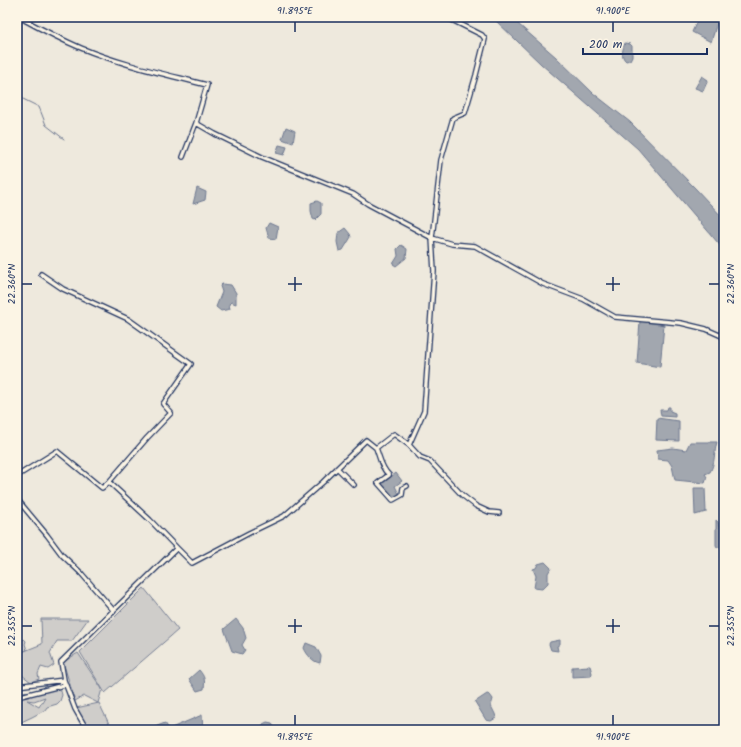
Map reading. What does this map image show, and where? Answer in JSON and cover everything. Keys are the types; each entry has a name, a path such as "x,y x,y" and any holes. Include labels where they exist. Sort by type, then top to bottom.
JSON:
{"street":[{"path":"19,17 84,49 131,65 207,86 196,123 183,157"},
{"path":"409,445 424,411 434,271 432,238 441,160 453,118 465,113 485,44 485,39 482,35 453,18 444,17"},
{"path":"196,123 262,157 353,194 368,204 432,238 452,244 475,246 543,284 583,299 616,317 681,323 706,329 724,337"},
{"path":"17,476 57,451 102,488 171,413 163,404 191,364 128,319 63,289 40,274"},
{"path":"376,448 394,434 409,445 420,457 430,461 462,495 476,506 489,512 499,514"},
{"path":"109,482 150,520 192,563 284,516 338,468 366,440 376,448 383,470 389,475 378,483 393,500 402,495 403,488 407,486"},
{"path":"338,468 354,485"},
{"path":"17,498 62,555 81,573 114,611"},
{"path":"87,730 75,709 64,680 61,662 177,548"},
{"path":"17,686 64,680"},
{"path":"17,696 64,685 64,680"}],"shaded area":[{"path":"492,17 510,17 556,57 593,93 630,122 724,219 724,250 638,149 541,64"},
{"path":"699,17 719,17 711,42 692,32"},
{"path":"625,43 632,46 632,56 630,60 626,61 623,57"},
{"path":"702,76 708,80 703,91 695,88"},
{"path":"286,127 295,131 293,143 282,139"},
{"path":"279,145 287,147 284,155 276,153"},
{"path":"197,188 206,192 205,200 193,204"},
{"path":"317,201 321,203 321,214 315,220 313,219 311,211 311,203"},
{"path":"269,223 278,227 276,239 269,238 266,228"},
{"path":"345,228 351,237 343,250 339,251 337,242 338,233"},
{"path":"401,245 407,249 406,258 396,266 393,264 398,256 397,249"},
{"path":"222,284 231,285 236,293 236,304 231,302 229,304 230,309 221,311 216,307 222,292 220,286"},
{"path":"640,321 664,325 660,367 637,363"},
{"path":"668,407 670,407 670,411 675,413 675,417 661,416 660,410 667,410"},
{"path":"657,418 679,421 679,441 656,440"},
{"path":"690,442 717,442 712,469 710,472 705,474 707,477 705,483 675,480 672,466 668,460 658,459 657,450 673,448 686,450"},
{"path":"396,473 402,481 395,486 399,494 393,498 382,484"},
{"path":"694,488 705,488 706,512 695,515"},
{"path":"716,520 719,527 722,526 724,534 723,548 717,547 716,545"},
{"path":"545,562 551,568 548,573 548,583 542,589 534,588 536,576 533,569 536,568 538,564"},
{"path":"144,588 178,630 105,693 80,652"},
{"path":"41,619 88,619 72,641 57,641 50,653 54,665 48,669 41,667 38,674 39,679 31,682 22,675 17,675 17,654 42,644"},
{"path":"236,619 243,628 246,638 242,645 245,650 242,654 232,651 224,629"},
{"path":"24,639 26,641 25,644 27,650 18,653 17,645"},
{"path":"560,640 560,644 557,646 558,651 551,650 549,644 550,642"},
{"path":"306,643 316,647 321,656 320,663 310,658 304,648"},
{"path":"78,653 102,689 98,703 84,696 75,701 63,662"},
{"path":"590,666 592,673 591,676 572,677 572,667"},
{"path":"199,670 203,677 204,689 197,691 189,679"},
{"path":"47,684 59,684 62,695 60,701 57,704 47,707 45,710 17,724 17,692 38,691","holes":["45,697 39,707 27,700 34,701"]},
{"path":"487,694 493,699 491,706 496,718 491,721 486,720 475,702"},
{"path":"99,703 112,730 88,730 76,708"},
{"path":"202,715 203,730 147,730 165,723 169,729"},
{"path":"267,722 272,723 275,730 263,730 263,724"}],"waterway":[{"path":"17,96 39,107 46,125 64,139"}]}
